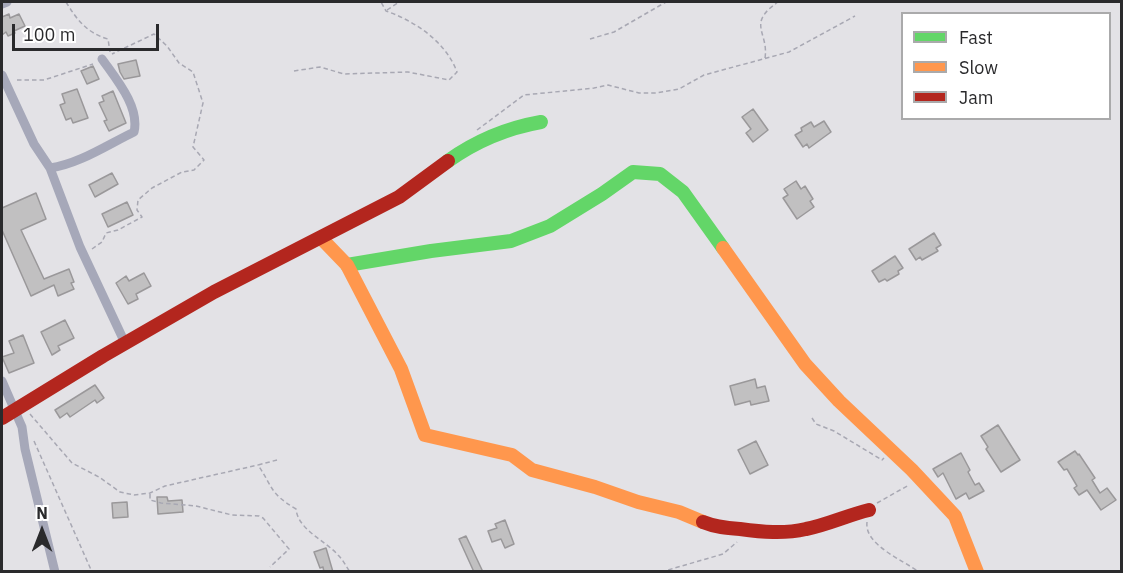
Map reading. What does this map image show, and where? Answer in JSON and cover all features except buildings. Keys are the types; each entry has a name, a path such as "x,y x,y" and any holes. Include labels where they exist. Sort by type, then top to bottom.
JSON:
{"street":[{"path":"2,4 7,2"},
{"path":"50,168 60,167 77,160 134,132 136,122 126,97 102,59"},
{"path":"3,78 34,144 50,168 84,256 125,343"},
{"path":"2,418 125,343 281,256 399,197 454,156 489,137 519,126 541,122"},
{"path":"347,265 511,241 550,226 633,172 660,174 683,192 805,364 955,516 977,572"},
{"path":"321,238 347,265 401,369 425,435 512,455 532,470 679,512 713,526 768,533 807,529 869,510"},
{"path":"2,381 22,427 25,449 55,572"}],"path":[{"path":"66,2 88,31 108,39 110,55 154,34 167,46 179,63 193,72 203,103 193,147 204,160 194,170 182,172 152,188 138,200 137,210 142,217 118,230 106,233 102,242 84,256"},
{"path":"294,71 320,67 344,74 408,72 449,80 457,72 452,59 441,45 406,18 386,11 381,2"},
{"path":"386,11 399,2"},
{"path":"590,39 614,32 666,2"},
{"path":"765,59 767,49 760,26 762,16 778,2"},
{"path":"472,132 524,95 608,85 639,93 656,93 679,88 704,75 789,52 855,15"},
{"path":"3,78 44,80 86,67 102,59"},
{"path":"14,410 30,414 72,463 99,477 120,492 134,495 150,493 165,486 277,460"},
{"path":"812,418 816,424 834,431 882,460 888,455 888,446"},
{"path":"32,437 92,572"},
{"path":"258,465 273,492 296,509 298,519 337,553 350,572"},
{"path":"912,470 912,483 872,505 867,526 872,540 892,557 909,564 919,572"},
{"path":"150,493 150,500 160,503 196,506 232,515 260,516 289,549 270,567"},
{"path":"661,572 723,554 748,531"}],"traffic: fast":[{"path":"448,161 492,136 541,122"},
{"path":"347,265 511,241 550,226 633,172 660,174 683,192 723,248"}],"traffic: slow":[{"path":"321,238 347,265 401,369 425,435 512,455 532,470 679,512 703,522"},
{"path":"723,248 805,364 955,516 977,572"}],"traffic: jam":[{"path":"2,418 214,292 399,197 448,161"},
{"path":"703,522 730,528 790,532 869,510"}]}
